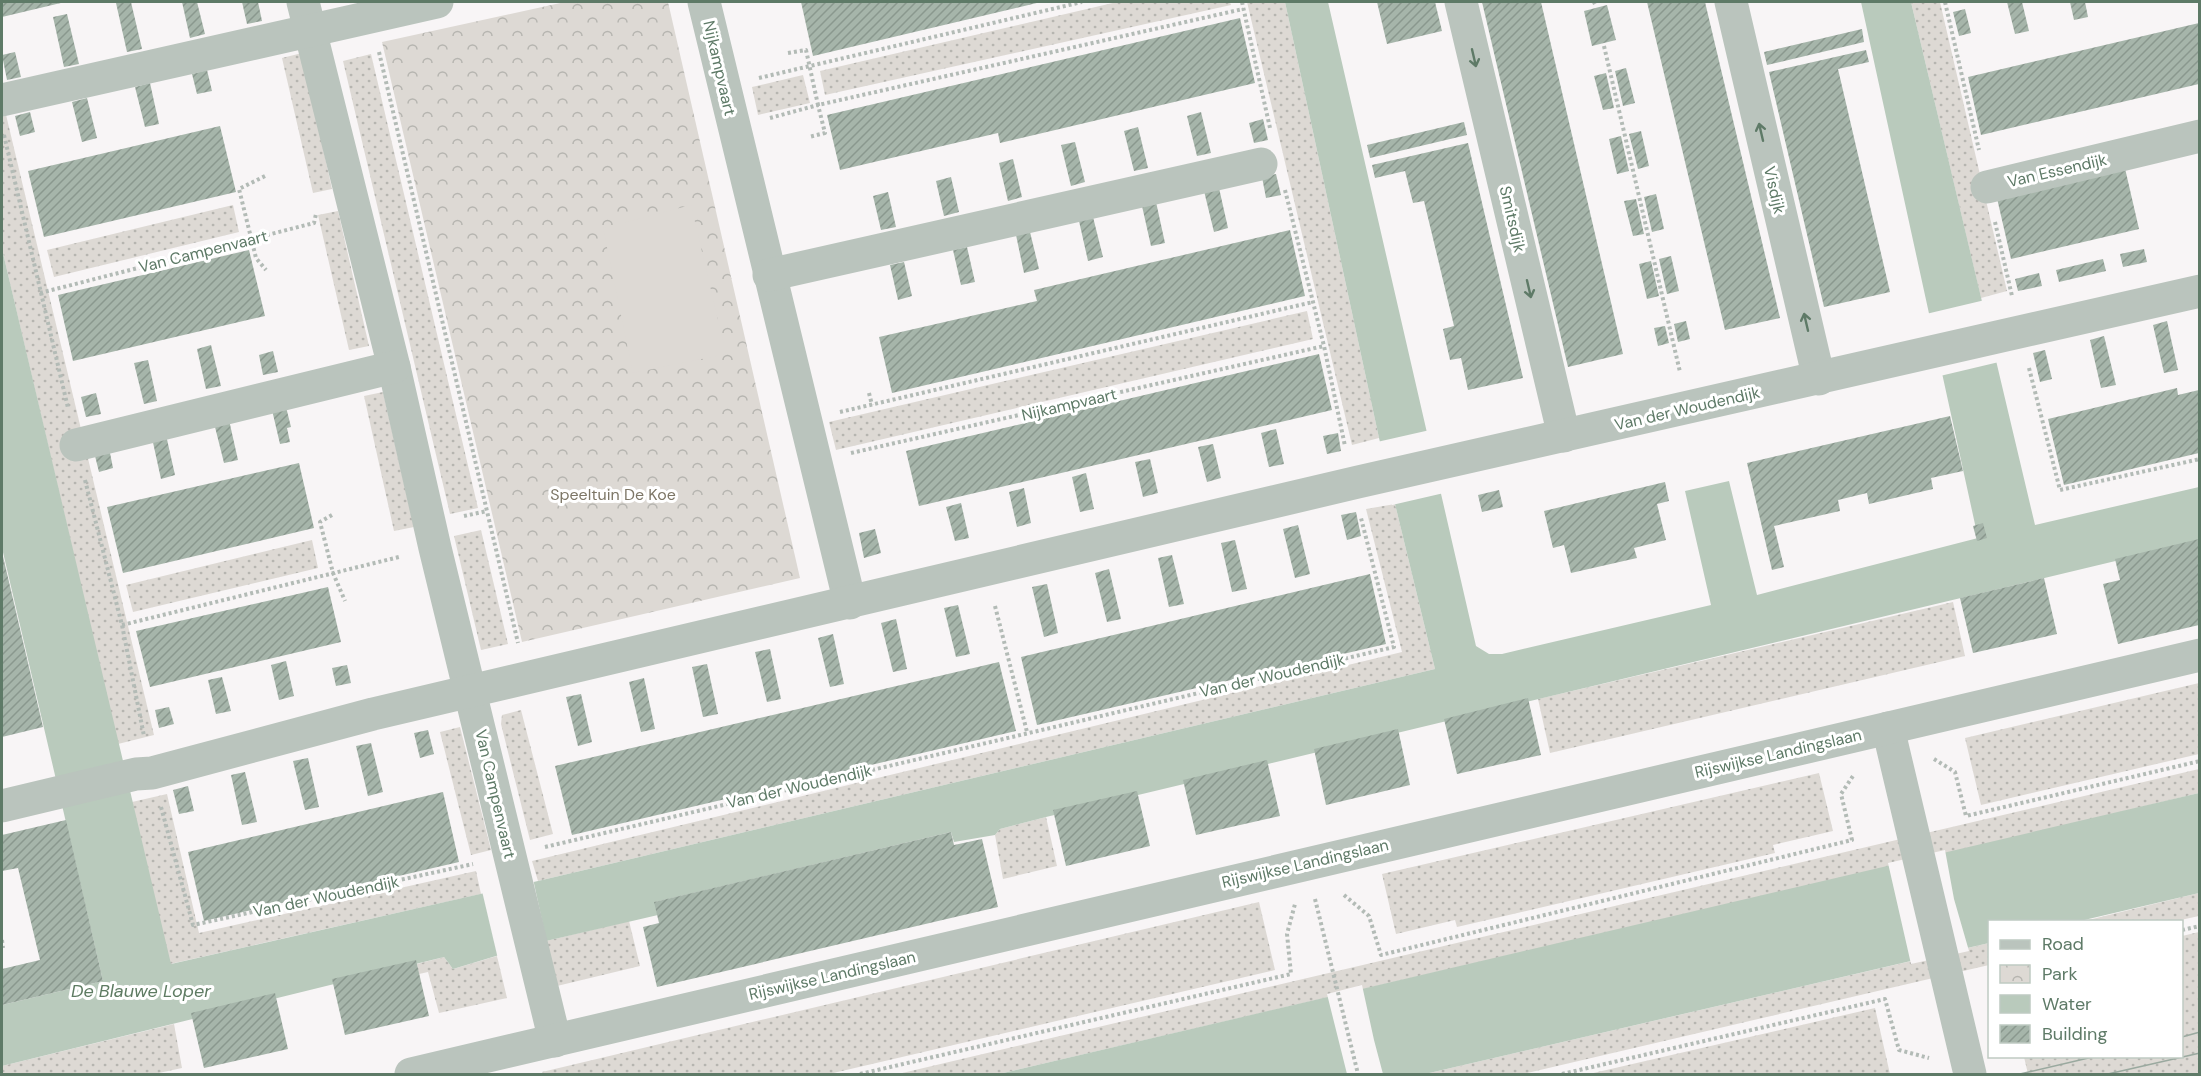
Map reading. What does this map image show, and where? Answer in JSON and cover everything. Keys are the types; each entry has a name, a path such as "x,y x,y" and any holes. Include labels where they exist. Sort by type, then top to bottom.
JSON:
{"street":[{"path":"2,100 307,16 371,16 437,2"},
{"name":"Nijkampvaart","path":"704,2 850,603"},
{"name":"Smitsdijk","path":"1461,2 1564,436"},
{"name":"Visdijk","path":"1731,2 1820,379"},
{"name":"Van Campenvaart","path":"307,16 394,367 435,548 472,692 541,990 555,1041"},
{"name":"Van Essendijk","path":"1987,186 2181,144"},
{"path":"769,275 1272,161"},
{"name":"Van der Woudendijk","path":"2,806 144,774 373,714 1355,483 2199,291"},
{"path":"76,445 394,367"},
{"name":"Rijswijkse Landingslaan","path":"411,1074 2199,655"},
{"path":"1888,728 1969,1071"}],"path":[{"path":"724,86 1082,2"},
{"path":"1242,2 1272,161 1313,302 1355,483"},
{"name":"Van Essendijk","path":"1945,2 1987,186"},
{"path":"735,128 818,105 1244,9"},
{"path":"371,16 526,679"},
{"path":"1604,46 1688,407"},
{"path":"788,53 806,50 825,133 809,137"},
{"path":"265,176 239,189 256,258 266,270"},
{"path":"1987,186 2019,332 2060,490 2199,459"},
{"name":"Van Campenvaart","path":"40,293 314,223 318,204 351,195"},
{"path":"805,421 1313,302"},
{"name":"Nijkampvaart","path":"815,462 1324,346"},
{"path":"869,393 872,405"},
{"name":"Van der Woudendijk","path":"144,774 193,925 512,861 1027,732 1394,647 1355,483"},
{"path":"332,515 320,522 333,573 345,601"},
{"path":"122,625 435,548"},
{"path":"986,570 1027,732"},
{"path":"1888,728 1955,772 1966,816 2199,761"},
{"path":"860,1074 1291,975 1287,934 1306,863 1369,916 1381,955 1852,840 1841,794 1854,775"},
{"path":"1322,926 1358,1074"},
{"path":"2183,930 2199,926"},
{"path":"2,940 3,948"},
{"path":"1562,1074 1885,999 1899,1050 1969,1071"}],"green space":[{"name":"Speeltuin De Koe","path":"565,2 668,2 800,578 522,642 382,42"},
{"path":"1117,2 1230,2 1231,5 825,95 820,71"},
{"path":"1247,2 1285,2 1379,438 1352,445"},
{"path":"1911,2 1940,2 2007,291 1981,298"},
{"path":"302,53 332,189 313,193 282,58"},
{"path":"371,54 478,508 450,514 343,61"},
{"path":"803,75 810,103 758,115 752,87"},
{"path":"2,98 154,735 118,744 2,249"},
{"path":"233,205 239,232 54,277 47,250"},
{"path":"691,205 726,354 633,373 603,228"},
{"path":"338,211 369,346 349,350 318,215"},
{"path":"1307,311 1313,339 836,450 829,422"},
{"path":"383,392 414,527 394,531 364,396"},
{"path":"1395,504 1435,669 538,881 532,861 1402,652 1366,509"},
{"path":"481,530 508,644 481,650 454,536"},
{"path":"312,540 318,568 133,612 126,585"},
{"path":"1953,602 1965,656 1550,753 1538,699"},
{"path":"2199,683 2199,754 1981,805 1965,738"},
{"path":"521,710 553,834 530,840 501,724 502,715"},
{"path":"460,727 491,850 471,855 440,732"},
{"path":"2199,769 2199,793 2042,831 999,1074 898,1074"},
{"path":"1819,773 1833,831 1773,845 1775,853 1457,927 1455,920 1396,934 1382,874"},
{"path":"167,794 199,933 476,871 481,894 170,964 132,802"},
{"path":"1046,817 1057,866 1003,879 995,835 1000,829"},
{"path":"2199,893 2199,916 2181,920 2088,920"},
{"path":"1259,902 1275,970 829,1074 543,1074 542,1072"},
{"path":"629,921 640,966 557,986 546,941"},
{"path":"2199,932 2199,1073 2028,1074 2024,1058 2183,1058 2183,936"},
{"path":"1988,943 1988,965 1523,1074 1425,1074"},
{"path":"497,956 507,998 439,1013 428,972 419,974 417,964 444,957 453,969"},
{"path":"1875,1008 1890,1074 1589,1074"},
{"path":"174,1024 182,1068 154,1074 2,1074 2,1066"}],"water":[{"name":"De Blauwe Loper","path":"1285,2 1328,2 1476,646 1489,654 1502,654 1711,605 1685,491 1729,481 1757,595 1978,538 1861,2 1911,2 2035,525 2199,487 2199,541 1046,817 1000,829 995,835 954,842 951,832 655,902 658,915 546,941 453,969 444,957 2,1066 2,1005 103,981 2,548 2,249 171,964 538,881 1435,669 1379,438"},
{"path":"2199,793 2199,893 2084,920 1988,920 1988,943 1425,1074 999,1074"}],"pier":[{"path":"1985,300 1999,362 1940,376 1926,314"},
{"path":"1430,430 1444,493 1392,505 1377,442"},
{"path":"1945,850 1954,899 1969,951 1911,964 1888,863"},
{"path":"533,879 547,943 498,959 482,891"},
{"path":"1362,985 1383,1074 1347,1074 1327,994"}],"building":[{"path":"2,2 65,2 2,17"},
{"path":"131,2 142,49 127,52 116,3"},
{"path":"182,2 197,2 205,34 190,38"},
{"path":"242,2 258,2 262,21 247,24"},
{"path":"801,2 1041,2 813,56"},
{"path":"1377,2 1435,2 1442,31 1387,44"},
{"path":"1482,2 1541,2 1623,354 1568,367"},
{"path":"1647,2 1705,2 1780,318 1725,330"},
{"path":"2007,2 2022,2 2029,31 2015,34"},
{"path":"2070,2 2085,2 2088,17 2074,20"},
{"path":"1607,5 1616,40 1592,46 1584,11"},
{"path":"1965,9 1971,33 1959,36 1953,12"},
{"path":"67,14 79,64 64,67 53,17"},
{"path":"1240,18 1255,83 1000,143 998,133 840,170 827,115"},
{"path":"2199,23 2199,84 1981,135 1968,77"},
{"path":"1862,29 1864,42 1767,65 1764,52"},
{"path":"1866,50 1869,62 1838,69 1890,292 1824,307 1769,72"},
{"path":"15,52 21,77 7,80 2,55"},
{"path":"1626,68 1635,103 1623,106 1615,71"},
{"path":"207,70 212,91 197,94 192,74"},
{"path":"1606,73 1614,108 1603,110 1594,76"},
{"path":"150,83 159,124 145,127 135,87"},
{"path":"87,98 97,138 82,142 72,102"},
{"path":"30,112 35,132 20,136 15,116"},
{"path":"1201,112 1211,153 1197,156 1187,116"},
{"path":"1263,119 1268,140 1254,143 1249,123"},
{"path":"1464,122 1467,135 1370,158 1367,145"},
{"path":"220,126 236,192 44,237 28,171"},
{"path":"1138,127 1148,168 1134,171 1124,131"},
{"path":"1641,131 1649,166 1638,169 1629,134"},
{"path":"1621,136 1629,171 1617,174 1609,139"},
{"path":"1075,142 1085,182 1071,186 1061,145"},
{"path":"1468,143 1523,378 1468,390 1461,358 1450,360 1443,329 1454,326 1424,201 1413,203 1405,171 1375,178 1372,165"},
{"path":"1013,159 1022,197 1008,201 999,163"},
{"path":"2124,164 2139,229 2011,259 1996,194"},
{"path":"1276,174 1281,195 1266,198 1262,177"},
{"path":"951,177 959,212 944,216 936,181"},
{"path":"1219,188 1228,228 1214,232 1204,191"},
{"path":"888,192 896,227 881,230 873,196"},
{"path":"1656,194 1664,229 1652,232 1644,197"},
{"path":"1636,199 1644,234 1633,236 1624,201"},
{"path":"1156,202 1165,243 1151,246 1142,206"},
{"path":"1093,217 1103,257 1088,261 1079,221"},
{"path":"1290,230 1305,296 892,393 879,337 1037,301 1034,290"},
{"path":"1030,232 1039,269 1024,273 1016,235"},
{"path":"967,247 975,282 961,285 953,250"},
{"path":"2144,249 2147,262 2123,267 2120,254"},
{"path":"249,250 265,316 73,361 58,295"},
{"path":"1671,256 1679,291 1667,294 1659,259"},
{"path":"2103,259 2106,271 2059,282 2056,270"},
{"path":"1651,261 1659,296 1647,299 1639,264"},
{"path":"904,262 912,296 898,300 890,265"},
{"path":"2039,273 2042,286 2018,291 2015,279"},
{"path":"1686,321 1690,339 1678,342 1674,324"},
{"path":"2167,321 2178,370 2164,373 2153,325"},
{"path":"1665,326 1669,343 1658,346 1654,328"},
{"path":"2104,336 2116,385 2101,388 2090,340"},
{"path":"211,345 221,386 206,389 197,349"},
{"path":"2045,350 2052,379 2040,382 2033,353"},
{"path":"273,351 278,372 263,375 259,355"},
{"path":"1319,354 1332,410 919,506 906,451"},
{"path":"148,360 157,401 144,404 134,363"},
{"path":"2177,388 2178,395 2199,390 2199,453 2064,485 2048,419"},
{"path":"96,393 101,414 86,417 81,397"},
{"path":"286,407 291,427 287,428 290,442 280,444 272,410"},
{"path":"1950,416 1963,471 1931,478 1933,489 1869,504 1867,493 1838,500 1840,511 1774,526 1784,567 1772,570 1747,463"},
{"path":"229,420 238,460 224,463 214,423"},
{"path":"1276,429 1284,464 1269,467 1261,433"},
{"path":"1338,433 1341,451 1327,454 1323,436"},
{"path":"166,435 175,475 161,479 152,438"},
{"path":"1213,444 1221,478 1207,482 1198,447"},
{"path":"109,448 113,468 99,472 94,452"},
{"path":"1150,459 1158,493 1143,497 1135,462"},
{"path":"299,463 314,528 123,573 107,507"},
{"path":"1086,473 1094,509 1080,512 1072,477"},
{"path":"1665,482 1669,501 1657,504 1666,540 1634,548 1637,558 1571,573 1564,545 1553,548 1544,511"},
{"path":"1024,488 1031,523 1017,527 1009,492"},
{"path":"1499,490 1503,507 1482,512 1478,495"},
{"path":"961,503 969,538 955,541 946,507"},
{"path":"1356,512 1361,536 1347,540 1341,515"},
{"path":"1983,523 1987,538 1977,541 1973,526"},
{"path":"1298,525 1310,574 1295,578 1283,529"},
{"path":"875,529 881,553 864,558 859,533"},
{"path":"2199,539 2199,625 2118,644 2103,584 2120,580 2115,559"},
{"path":"1235,540 1247,589 1232,592 1221,543"},
{"path":"2,552 43,727 2,737"},
{"path":"1172,555 1184,604 1169,607 1158,558"},
{"path":"1109,569 1121,619 1107,622 1095,573"},
{"path":"1370,574 1386,644 1037,725 1021,657"},
{"path":"2044,578 2057,634 1973,653 1960,598"},
{"path":"1047,584 1058,633 1044,637 1032,587"},
{"path":"328,587 341,642 150,687 136,631"},
{"path":"958,605 970,654 956,657 944,608"},
{"path":"896,619 907,669 893,672 881,623"},
{"path":"833,634 844,684 830,687 818,638"},
{"path":"770,649 781,699 767,702 755,652"},
{"path":"286,661 294,696 279,700 271,665"},
{"path":"999,662 1016,731 572,835 555,766"},
{"path":"707,664 718,714 703,717 692,667"},
{"path":"347,665 351,683 336,686 332,668"},
{"path":"222,677 231,711 216,714 208,680"},
{"path":"644,678 655,729 641,732 629,682"},
{"path":"581,694 592,742 578,746 566,697"},
{"path":"1528,698 1541,755 1457,774 1444,719"},
{"path":"169,707 174,724 159,728 155,710"},
{"path":"1398,729 1410,785 1326,805 1314,749"},
{"path":"428,730 434,754 420,758 414,733"},
{"path":"371,743 383,792 368,796 356,746"},
{"path":"308,758 319,807 305,810 293,761"},
{"path":"1267,760 1280,816 1196,835 1183,780"},
{"path":"245,772 257,822 242,825 231,775"},
{"path":"188,786 194,811 179,814 173,790"},
{"path":"1137,791 1150,846 1066,866 1053,810"},
{"path":"443,792 459,862 204,921 188,852"},
{"path":"66,820 103,981 2,1005 2,969 40,960 18,868 2,871 2,835"},
{"path":"951,832 954,845 982,839 998,907 657,987 643,927 659,923 654,902"},
{"path":"416,960 429,1016 345,1035 332,979"},
{"path":"275,993 288,1049 204,1068 191,1013"}],"tram line":[{"path":"2183,1037 2200,1032"},
{"path":"2183,1057 2200,1053"},
{"path":"2020,1074 2088,1058"},
{"path":"2108,1074 2178,1058"}]}
